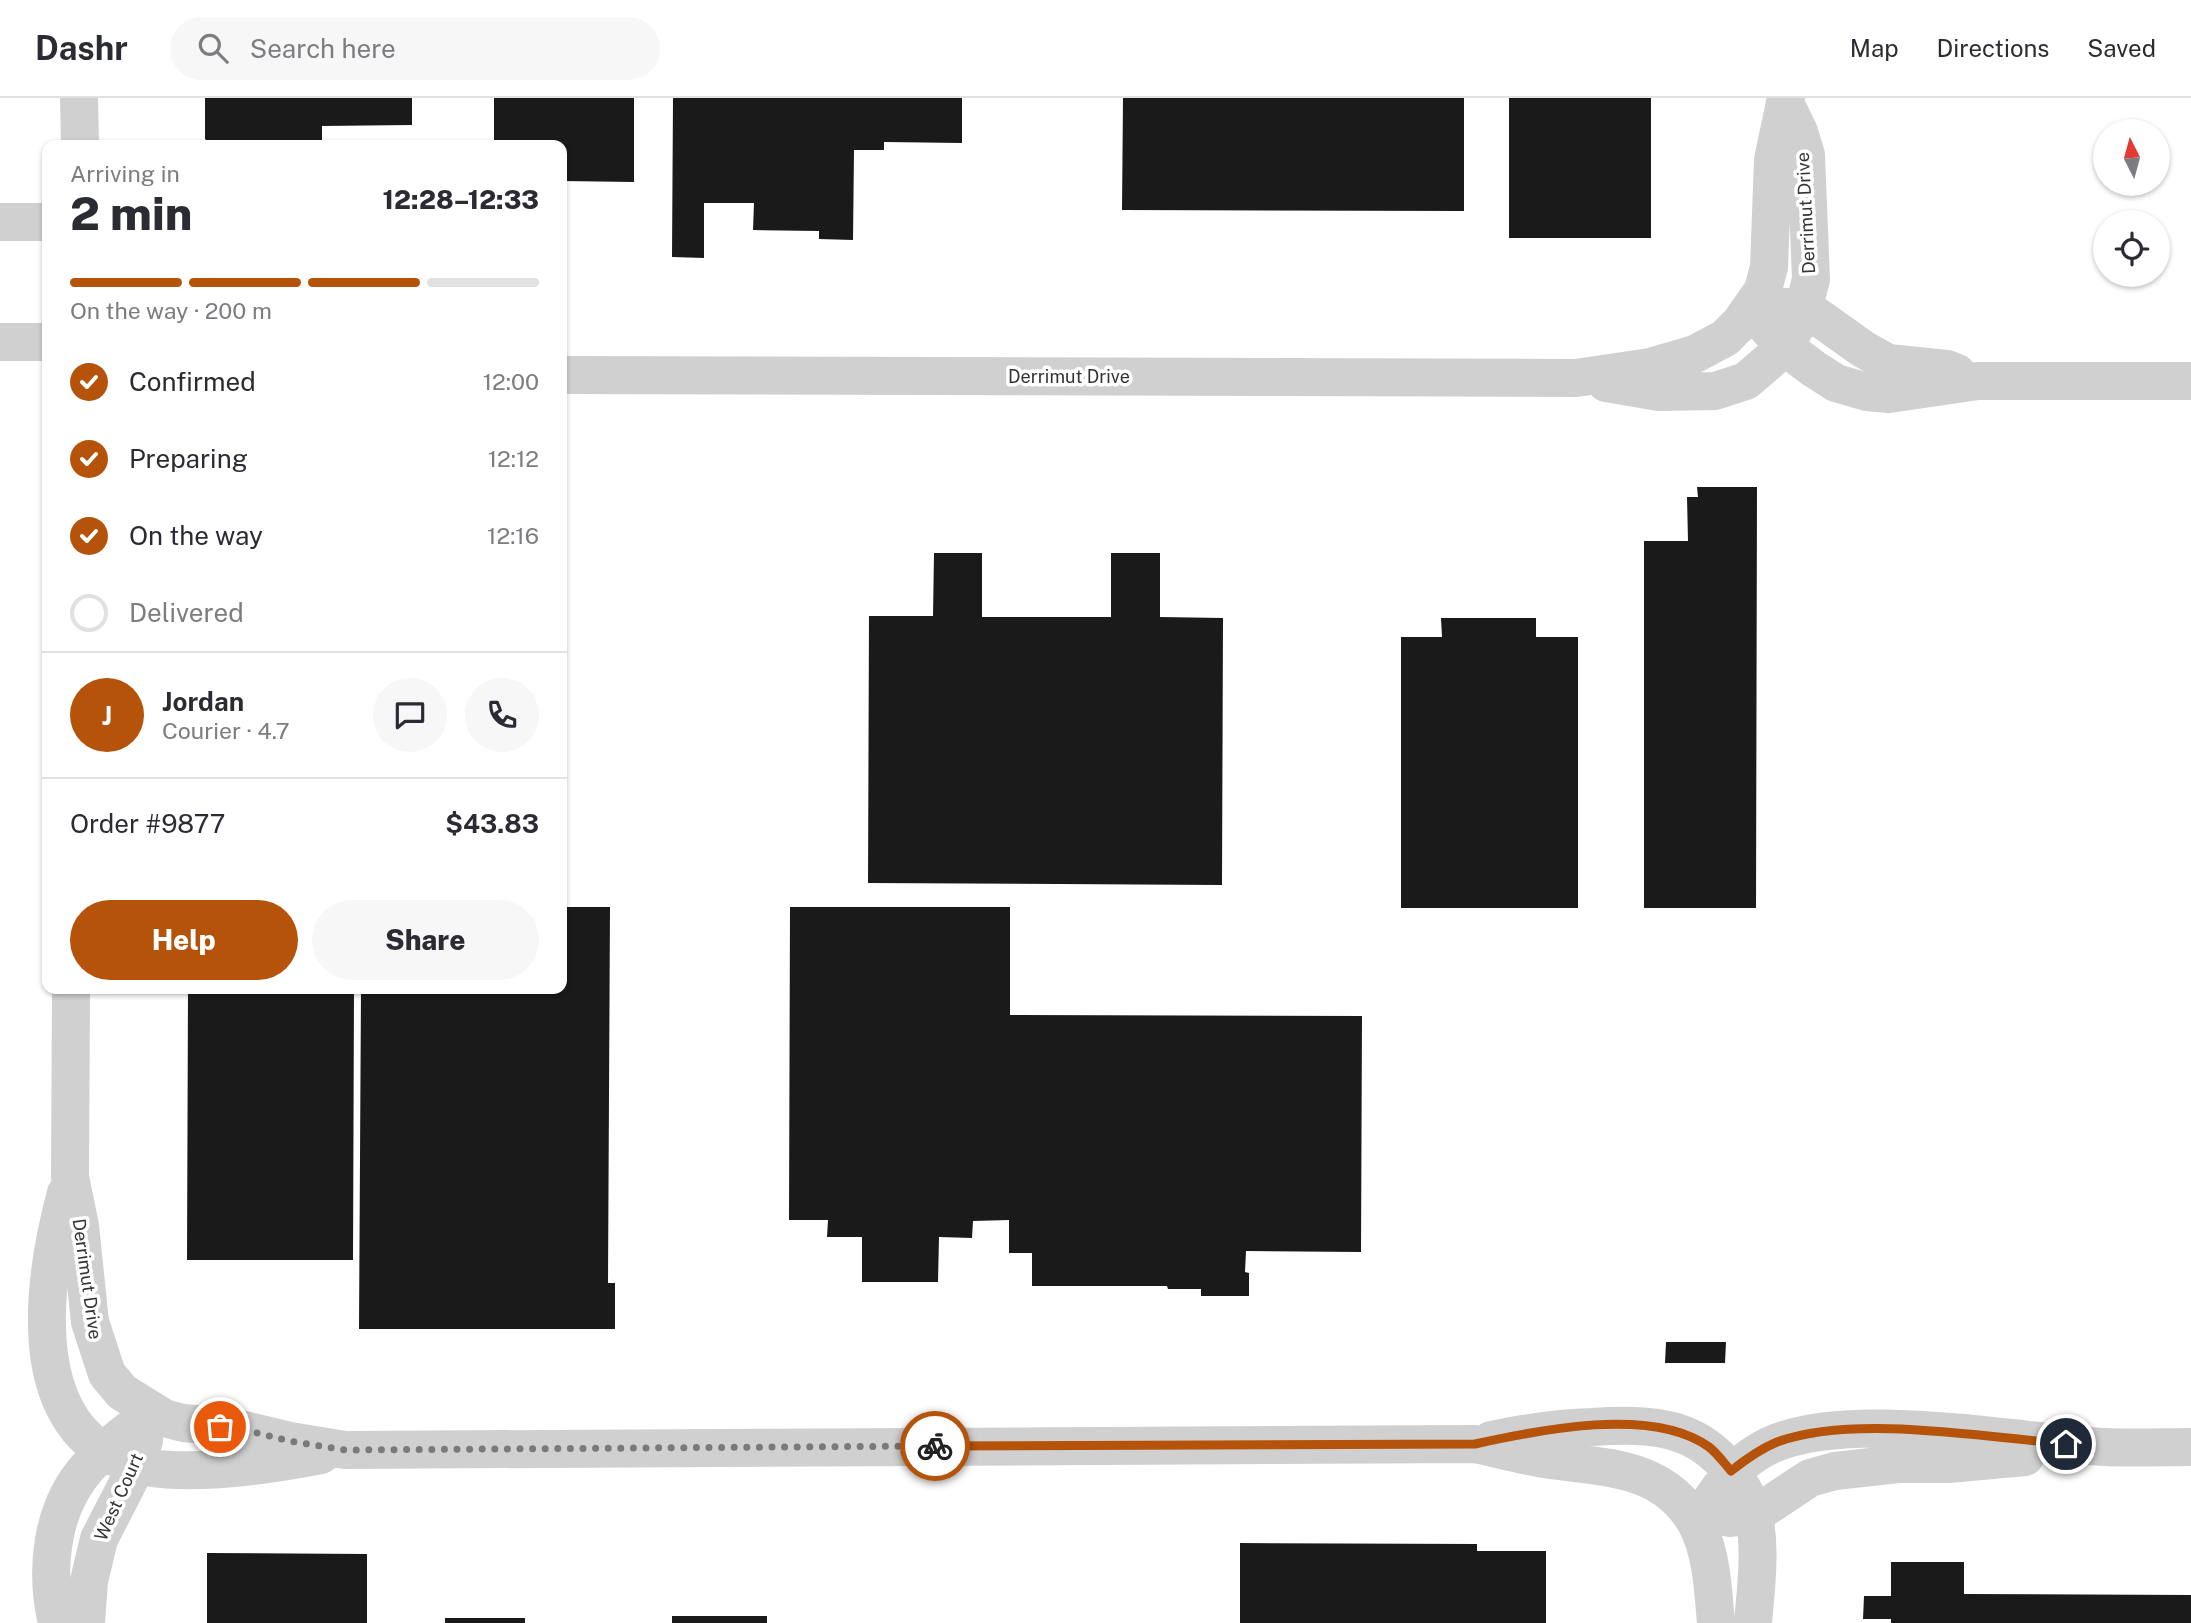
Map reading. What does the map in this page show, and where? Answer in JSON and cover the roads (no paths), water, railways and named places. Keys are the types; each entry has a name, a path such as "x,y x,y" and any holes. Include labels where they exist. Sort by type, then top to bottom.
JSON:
{"street":[{"path":"79,98 80,140"},
{"name":"Derrimut Drive","path":"1576,378 1659,392 1715,391 1746,381 1776,355 1794,330 1804,307 1811,279 1806,155 1786,101"},
{"name":"Derrimut Drive","path":"567,375 1576,378 1650,367 1695,354 1725,338 1740,323 1762,290 1769,267 1773,160 1786,101"},
{"path":"0,222 42,222"},
{"path":"1751,307 1804,307 1863,349 1888,363 1947,369 1978,382"},
{"path":"1751,307 1782,345 1836,383 1867,392 1889,394 1978,382 2191,381"},
{"path":"0,342 42,342"},
{"name":"Derrimut Drive","path":"72,994 70,1177 50,1268 47,1343 50,1365 67,1411 83,1434 120,1458 150,1468 187,1469 242,1467 345,1450 1475,1444 1638,1473 1664,1488 1696,1523 1709,1559 1716,1623"},
{"name":"Derrimut Drive","path":"70,1177 80,1226 90,1322 107,1374 122,1392 152,1412 183,1423 232,1427 290,1441 345,1450"},
{"name":"West Court","path":"86,1623 89,1581 120,1458 152,1412"},
{"name":"Derrimut Drive","path":"1475,1444 1532,1431 1637,1424 1673,1430 1709,1447 1731,1471 1754,1514 1758,1544 1753,1623"},
{"path":"1696,1523 1731,1471 1755,1453 1780,1441 1840,1430 1950,1433 2092,1447 2191,1447"},
{"path":"1696,1523 1754,1514 1810,1478 1835,1471 1898,1464 2006,1460 2092,1447"},
{"name":"West Court","path":"57,1623 52,1605 53,1541 70,1494 84,1471 120,1458"}]}
